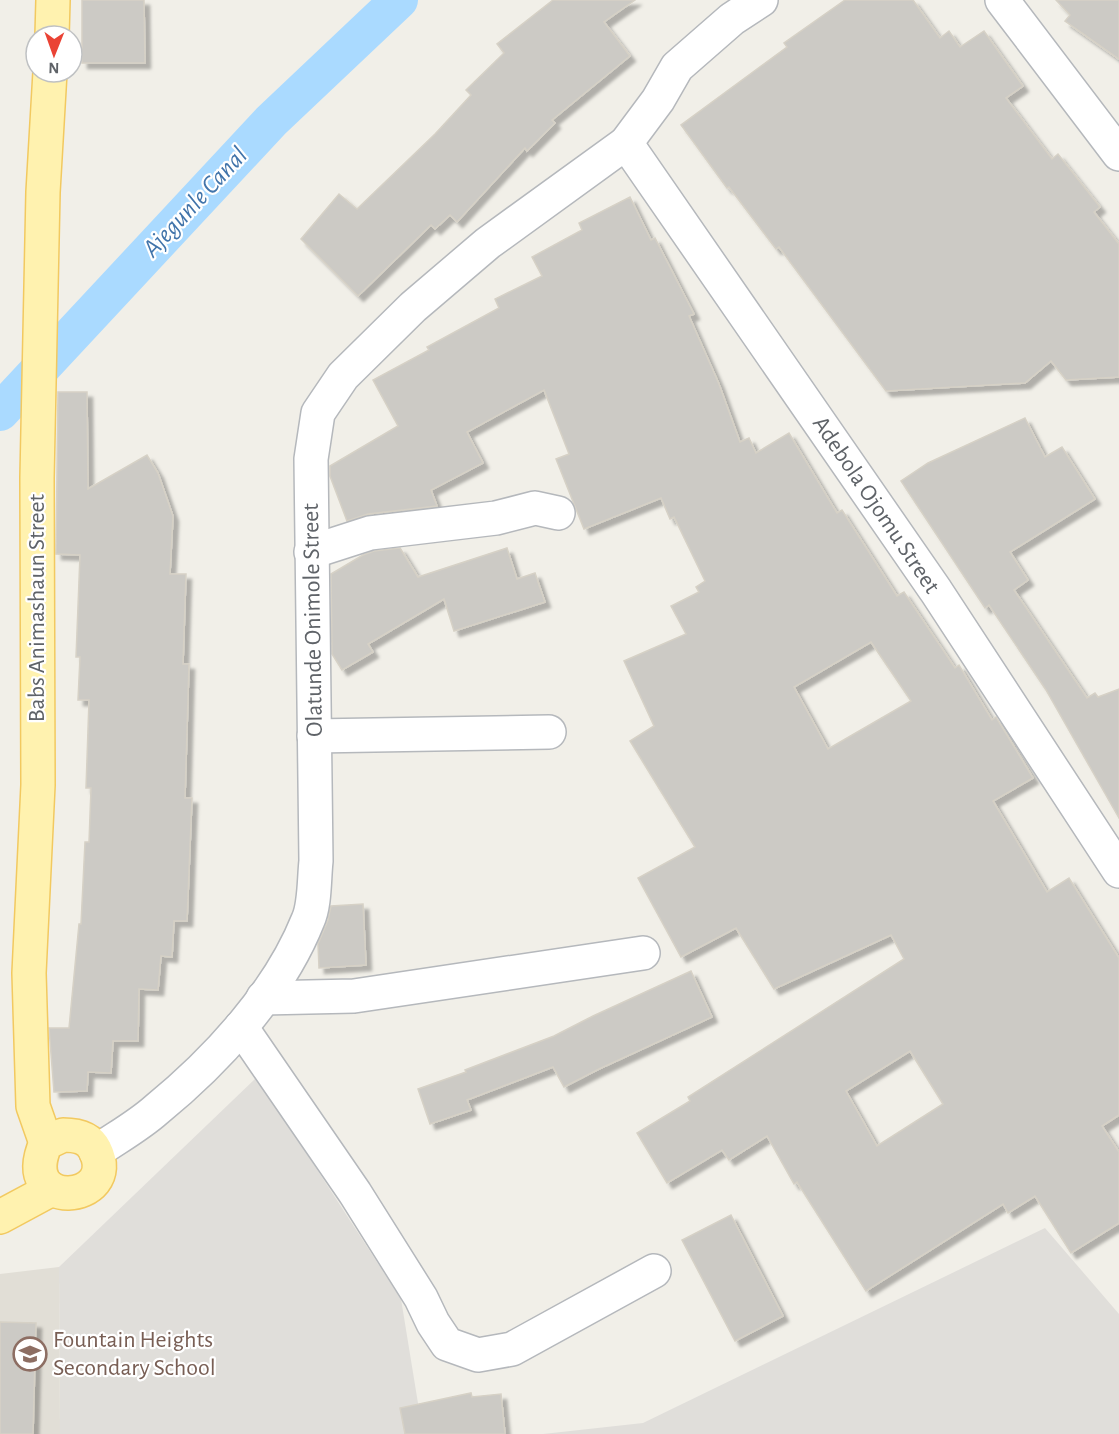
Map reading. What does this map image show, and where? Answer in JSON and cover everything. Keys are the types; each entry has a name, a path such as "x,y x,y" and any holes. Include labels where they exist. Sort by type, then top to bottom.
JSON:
{"main road":[{"path":"52,24 53,0"},
{"name":"Babs Animashaun Street","path":"46,1143 33,1106 29,973 38,784 37,478 43,192 49,84"},
{"path":"63,1135 82,1138 91,1143 96,1152 99,1170 89,1187 71,1194 61,1194 52,1189 40,1173 39,1164 46,1143 63,1135"},
{"path":"0,1217 52,1189"}],"street":[{"name":"Olatunde Onimole Street","path":"96,1152 154,1112 193,1078 241,1027 288,962 309,918 316,861 310,459 318,413 343,376 413,307 488,243 626,143 677,67 732,19 761,0"},
{"path":"1002,0 1119,154"},
{"name":"Adebola Ojomu Street","path":"626,143 936,591 1119,871"},
{"path":"311,552 370,533 496,518 535,508 558,513"},
{"path":"314,736 549,732"},
{"path":"263,998 354,996 643,953"},
{"path":"241,1027 355,1193 422,1298 433,1323 447,1344 478,1355 512,1348 654,1271"}],"shaded area":[{"path":"257,1077 401,1299 423,1434 60,1434 59,1267"},
{"path":"1045,1228 1119,1314 1119,1434 543,1434 643,1423"},
{"name":"Fountain Heights Secondary School","path":"59,1267 60,1434 0,1434 0,1274"}],"building":[{"path":"82,0 144,0 145,63 84,63 84,24 82,24"},
{"path":"553,0 635,0 604,22 630,56 552,120 555,123 527,151 525,148 457,222 450,215 435,229 431,225 358,296 301,239 339,194 357,209 435,134 471,95 466,90 504,53 497,44"},
{"path":"845,0 913,0 940,38 949,31 960,47 984,31 1023,86 1006,98 1052,159 1058,154 1100,207 1094,212 1119,244 1119,377 1066,380 1051,361 1025,383 886,391 779,247 776,249 729,187 727,188 681,125 787,47 784,43"},
{"path":"1056,0 1119,0 1119,59 1065,21 1070,15"},
{"path":"630,197 651,240 655,238 694,314 689,316 719,384 740,442 749,438 756,453 789,433 837,513 842,510 897,596 904,592 955,668 959,665 992,720 996,717 1033,778 993,801 1047,892 1069,878 1119,958 1119,1115 1102,1126 1119,1152 1119,1223 1071,1253 1035,1196 1008,1213 1003,1204 866,1291 797,1182 794,1184 767,1136 729,1160 722,1150 667,1183 637,1133 690,1101 688,1097 904,959 891,935 774,989 736,928 681,957 638,878 695,847 630,741 654,726 624,661 686,634 671,606 699,592 696,587 705,581 674,517 670,519 661,498 584,529 556,459 569,454 544,390 467,432 483,463 431,490 437,506 368,514 347,521 330,476 330,466 398,426 373,380 429,350 427,347 499,308 495,299 542,276 532,257 582,230 579,223","holes":["871,642 911,701 828,749 794,687","910,1051 943,1104 877,1146 846,1091"]},
{"path":"58,392 87,392 88,489 147,455 158,473 173,516 170,574 186,574 183,664 189,664 185,798 192,798 187,921 174,921 172,957 161,956 158,990 139,989 138,1041 113,1041 111,1073 88,1072 87,1091 54,1092 49,1028 69,1028 79,924 81,924 85,842 89,842 91,788 86,788 89,700 78,700 80,657 76,657 80,555 56,554"},
{"path":"1025,418 1045,457 1062,447 1095,499 1010,552 1028,580 1014,590 1087,698 1095,693 1098,697 1119,689 1119,818 1046,690 989,605 985,608 901,481 928,463"},
{"path":"400,548 418,577 507,548 517,579 535,573 545,602 454,631 444,599 368,644 373,652 342,670 332,654 331,574 363,555 374,551"},
{"path":"363,904 366,965 319,968 318,944 331,906"},
{"path":"691,971 712,1017 564,1087 553,1067 467,1100 471,1110 430,1124 418,1089 554,1036"},
{"path":"731,1215 783,1316 735,1341 682,1240"},
{"path":"0,1322 36,1323 33,1434 0,1434"},
{"path":"471,1393 472,1397 501,1394 505,1434 405,1434 400,1408"}],"waterway":[{"name":"Ajegunle Canal","path":"0,412 271,121 399,0"}],"place":[{"name":"Fountain Heights Secondary School","path":"30,1354"}]}
